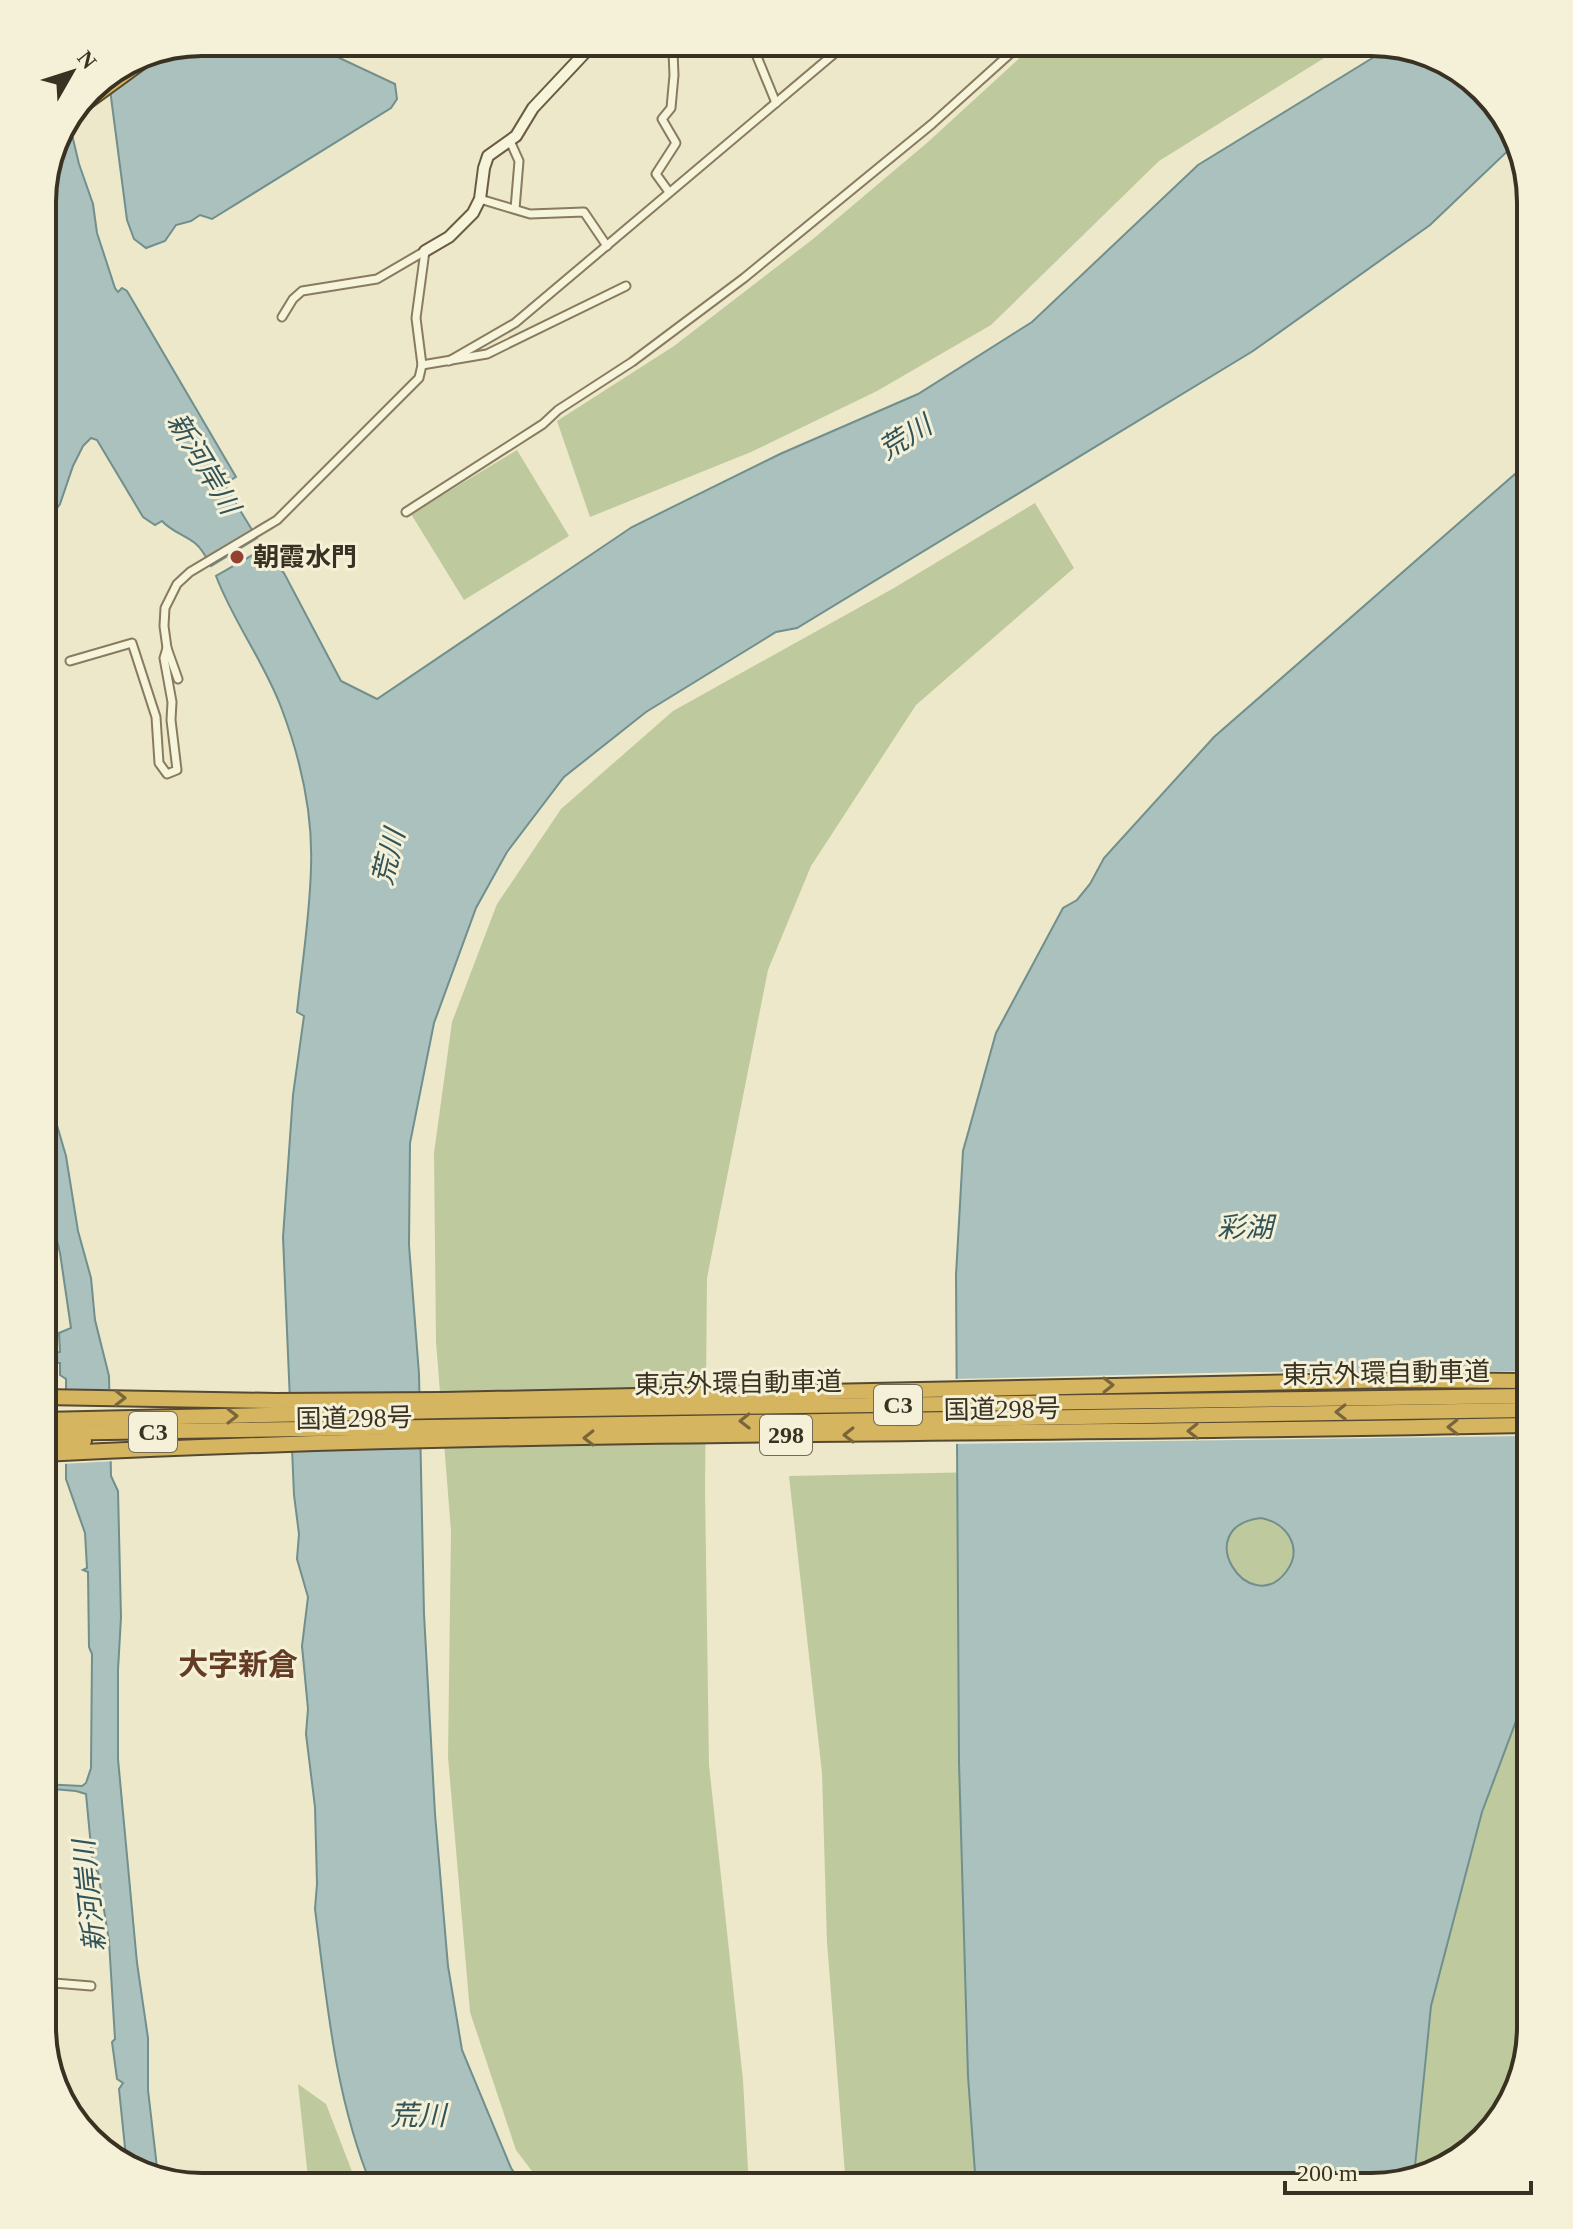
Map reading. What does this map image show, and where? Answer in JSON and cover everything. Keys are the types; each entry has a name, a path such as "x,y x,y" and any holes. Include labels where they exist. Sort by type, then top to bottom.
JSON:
{"highway":[{"name":"国道298号","path":"56,1397 443,1400 1400,1380 1517,1381"},
{"name":"東京外環自動車道","path":"56,1432 188,1424 1517,1396"},
{"name":"東京外環自動車道","path":"56,1420 188,1424 1517,1410"},
{"path":"56,1411 188,1424"},
{"path":"56,1442 188,1424"},
{"name":"国道298号","path":"56,1453 443,1440 1517,1425"}],"street":[{"path":"282,317 302,291 380,278 454,233 473,213 480,199 487,159 510,141 533,108 582,56"},
{"path":"669,192 656,174 676,143 662,119 671,108 673,56"},
{"path":"757,56 776,103"},
{"path":"449,361 508,329 831,56"},
{"path":"406,512 543,424 558,410 632,362 744,278 932,124 1007,56"},
{"path":"510,141 519,161 515,209"},
{"path":"480,199 530,214 584,212 607,246"},
{"path":"178,679 167,648 164,616 177,584 205,563 277,520 419,378 422,365 416,318 425,251"},
{"path":"422,365 487,354 626,286"},
{"path":"70,661 132,643 156,717 159,763 167,774 177,770 172,702 164,658 167,648"},
{"path":"56,1983 91,1986"}],"green space":[{"path":"1022,56 1328,56 1159,161 991,325 877,391 751,452 590,517 557,421 674,346 813,239 928,142"},
{"path":"517,450 569,536 464,600 411,514"},
{"path":"1035,503 1074,568 916,705 811,866 768,970 707,1278 705,1489 709,1765 743,2080 748,2173 533,2173 516,2150 470,2012 448,1757 451,1531 436,1342 434,1153 452,1022 497,904 561,809 673,711 894,588"},
{"path":"1517,1461 1516,2046 1506,2083 1487,2116 1474,2130 1460,2143 1427,2162 1390,2172 845,2173 827,1942 822,1773 789,1476"},
{"path":"298,2084 326,2104 353,2173 308,2173"}],"water":[{"path":"193,56 335,56 395,84 397,99 391,108 212,219 200,215 176,225 165,241 146,248 134,239 127,220 112,105 112,88 129,76 155,64"},
{"name":"荒川","path":"1376,56 1418,64 1452,81 1487,113 1508,151 1430,225 1253,351 797,628 776,632 646,712 564,777 507,852 476,908 434,1023 410,1143 409,1245 419,1374 424,1614 435,1814 448,1966 462,2050 514,2173 367,2173 341,2085 315,1909 315,1807 306,1734 308,1709 302,1646 308,1597 297,1559 299,1534 294,1495 283,1237 293,1095 304,1016 297,1012 309,903 310,826 299,765 281,707 216,576 263,549 284,573 341,681 377,699 632,527 780,454 918,394 1032,322 1198,165"},
{"path":"72,135 93,204 97,233 115,288 118,292 122,288 127,291 236,477 224,484 257,538 211,566 192,541 162,521 155,525 143,517 97,440 91,438 83,446 73,466 56,510 56,193 61,164"},
{"name":"彩湖","path":"1517,472 1517,1718 1482,1812 1431,2006 1415,2166 1409,2168 1371,2173 975,2173 968,2076 959,1762 956,1275 963,1151 996,1033 1063,908 1077,900 1104,858 1214,737","holes":["1261,1518 1278,1525 1293,1546 1291,1563 1286,1572 1271,1584 1256,1585 1243,1578 1232,1566 1227,1552 1229,1537 1240,1525"]},
{"path":"56,1122 66,1156 78,1231 91,1278 95,1320 109,1376 111,1476 118,1491 121,1617 118,1759 137,1963 148,2038 148,2090 157,2165 125,2151 119,2089 123,2083 117,2079 112,2042 115,2039 109,1941 98,1872 93,1868 86,1794 56,1789 56,1785 82,1786 91,1768 92,1654 89,1647 88,1572 83,1570 87,1568 85,1533 66,1479 66,1379 60,1375 60,1363 56,1363 56,1353 60,1352 59,1333 71,1328 56,1236"}],"pier":[{"path":"1517,1371 1517,1436 952,1444 952,1379 1248,1372"},
{"path":"62,1389 114,1389 115,1461 62,1464"}],"waterway":[{"name":"新河岸川","path":"225,546 243,574"}],"place":[{"name":"朝霞水門","path":"237,557"}],"district":[{"name":"大字新倉","path":"238,1665"}]}
